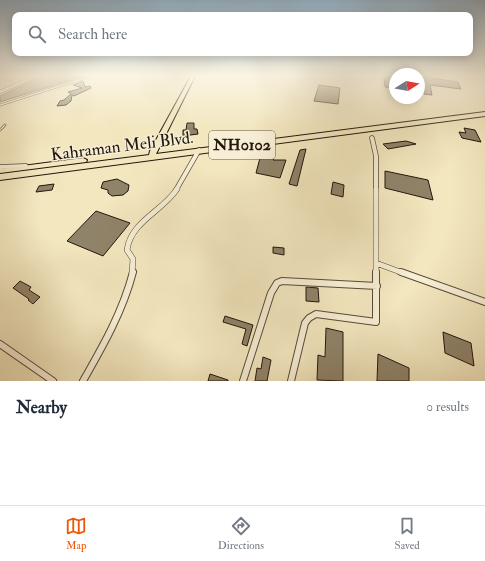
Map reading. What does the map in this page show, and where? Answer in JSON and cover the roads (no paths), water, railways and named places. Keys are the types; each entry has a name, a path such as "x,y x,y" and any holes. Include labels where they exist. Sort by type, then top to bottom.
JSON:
{"highway":[{"path":"152,153 184,94"},
{"name":"Kahraman Meli Blvd.","path":"0,171 152,153 485,109"},
{"name":"Kahraman Meli Blvd.","path":"0,177 152,153 199,150 485,114"}],"street":[{"path":"291,381 305,323 309,318 316,314 376,322 376,156 372,138"},
{"path":"83,381 105,341 127,292 134,267 133,258 127,250 128,243 139,226 150,214 171,198 199,150"},
{"path":"0,167 38,166"},
{"path":"376,263 485,302"},
{"path":"244,381 271,293 277,282 377,286"},
{"path":"0,344 53,381"}],"lane":[{"path":"0,105 38,94"},
{"path":"0,125 5,125 0,130"}]}
